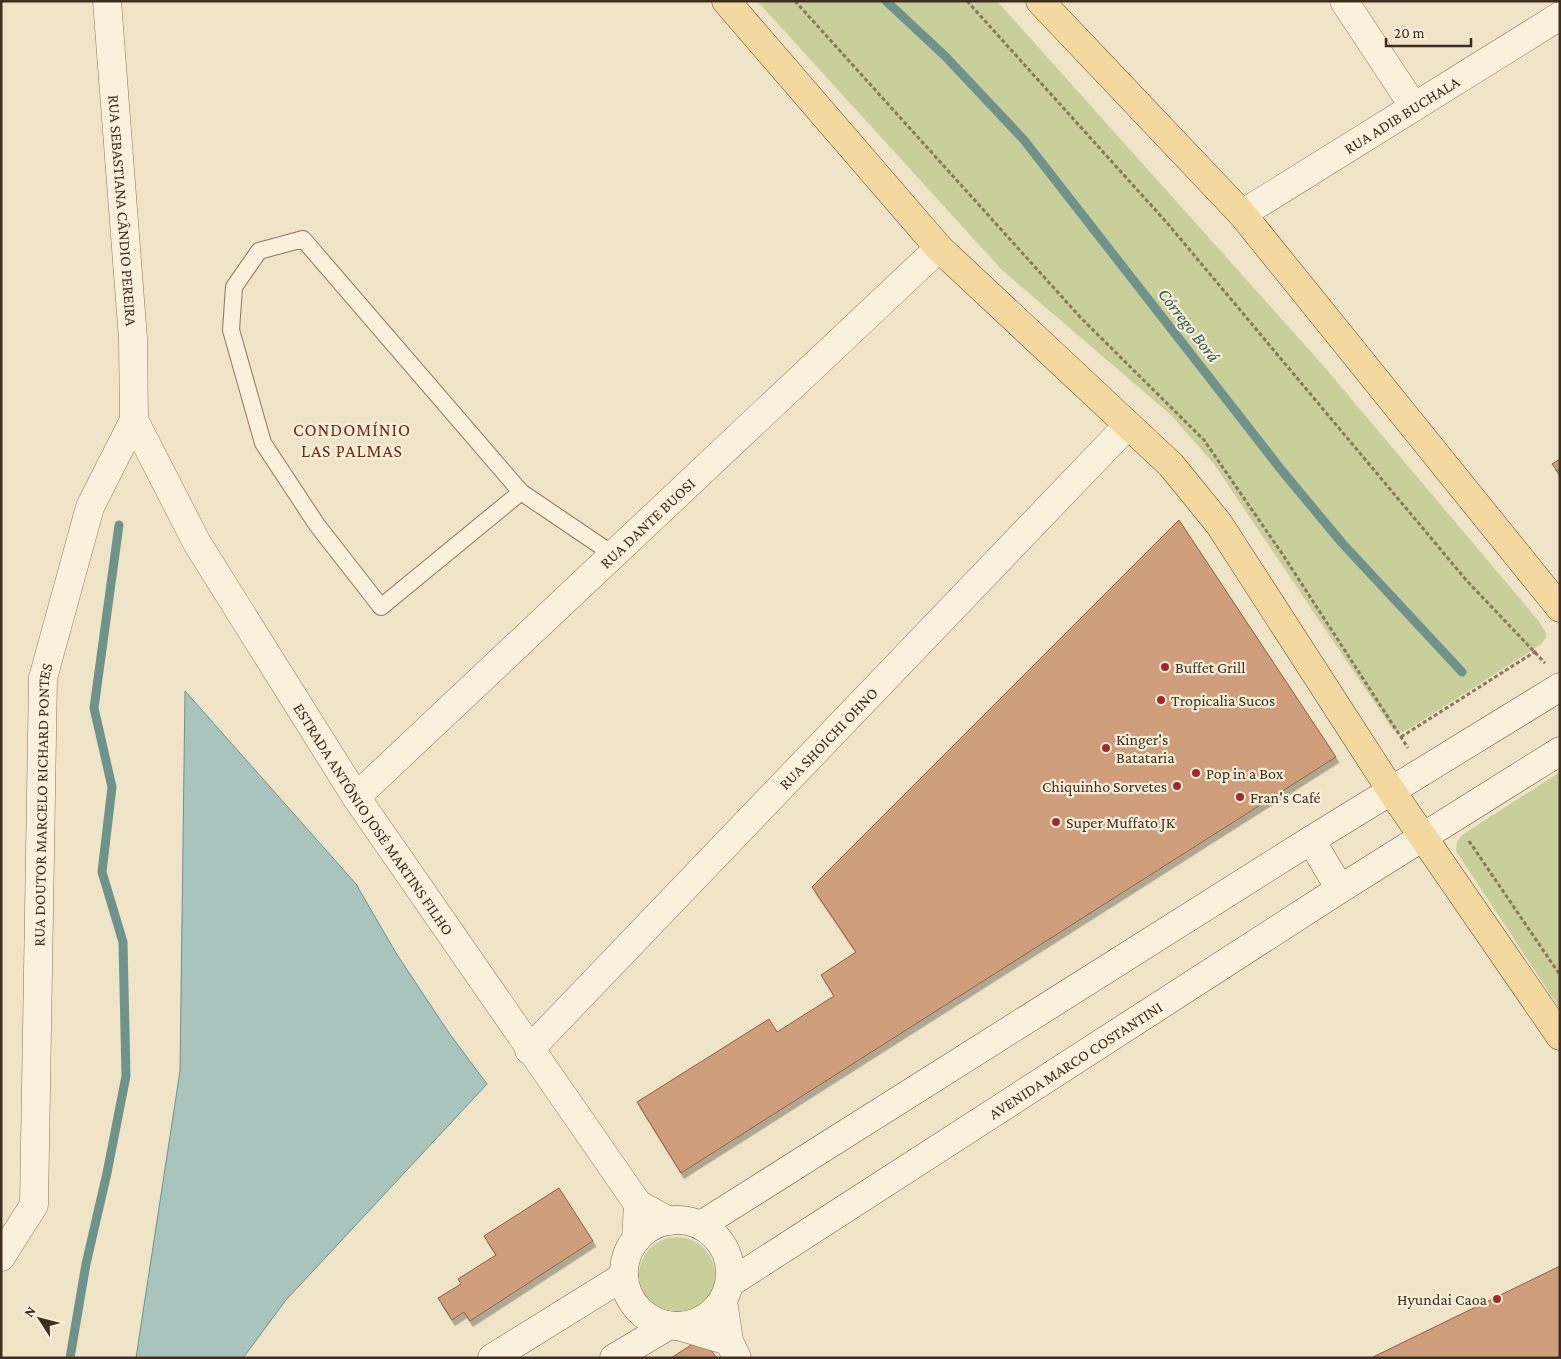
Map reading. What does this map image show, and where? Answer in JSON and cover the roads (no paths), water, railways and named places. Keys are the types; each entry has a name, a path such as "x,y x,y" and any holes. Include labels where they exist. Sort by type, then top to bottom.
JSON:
{"main road":[{"path":"726,1 939,248 1171,465 1219,524 1392,792 1560,1036"},
{"path":"1040,1 1242,214 1560,608"}],"street":[{"name":"RUA SEBASTIANA CÂNDIO PEREIRA","path":"107,1 133,339 134,420"},
{"path":"1344,1 1414,107"},
{"name":"RUA ADIB BUCHALA","path":"1242,214 1560,16"},
{"name":"RUA DANTE BUOSI","path":"356,797 939,248"},
{"name":"ESTRADA ANTÔNIO JOSÉ MARTINS FILHO","path":"134,420 197,543 356,797 529,1050 638,1204 669,1220"},
{"name":"RUA DOUTOR MARCELO RICHARD PONTES","path":"1,1257 34,1205 43,678 90,507 134,420"},
{"name":"RUA SHOICHI OHNO","path":"529,1050 1128,425"},
{"path":"701,1225 1311,840 1392,792 1554,676"},
{"name":"AVENIDA MARCO COSTANTINI","path":"726,1292 1340,889 1560,751"},
{"path":"1311,840 1340,889"},
{"path":"636,1240 638,1204"},
{"path":"669,1220 685,1220 701,1225 715,1235 725,1249 730,1266 726,1292 733,1349 675,1326 651,1321 637,1309 628,1294 624,1276 626,1257 636,1240 650,1228 669,1220"},
{"path":"492,1358 624,1276"},
{"path":"614,1358 675,1326 698,1323 712,1314 726,1292"}],"lane":[{"path":"522,492 381,607 317,525 263,444 231,330 234,287 260,252 303,239 522,492 614,555"}],"water":[{"path":"185,691 356,884 396,953 449,1033 487,1084 286,1300 243,1358 136,1358 180,1071"}],"waterway":[{"name":"Córrego Borá","path":"886,1 945,56 1024,140 1283,472 1342,543 1462,672"},
{"path":"70,1358 86,1264 107,1173 126,1076 123,942 102,872 112,787 94,708 119,525"}],"place":[{"name":"Buffet Grill","path":"1165,667"},
{"name":"Tropicalia Sucos","path":"1161,700"},
{"name":"Kinger's Batataria","path":"1106,748"},
{"name":"Pop in a Box","path":"1196,773"},
{"name":"Chiquinho Sorvetes","path":"1177,786"},
{"name":"Fran's Café","path":"1240,797"},
{"name":"Super Muffato JK","path":"1056,822"},
{"name":"Hyundai Caoa","path":"1497,1299"}],"district":[{"name":"CONDOMÍNIO LAS PALMAS","path":"352,440"}]}
